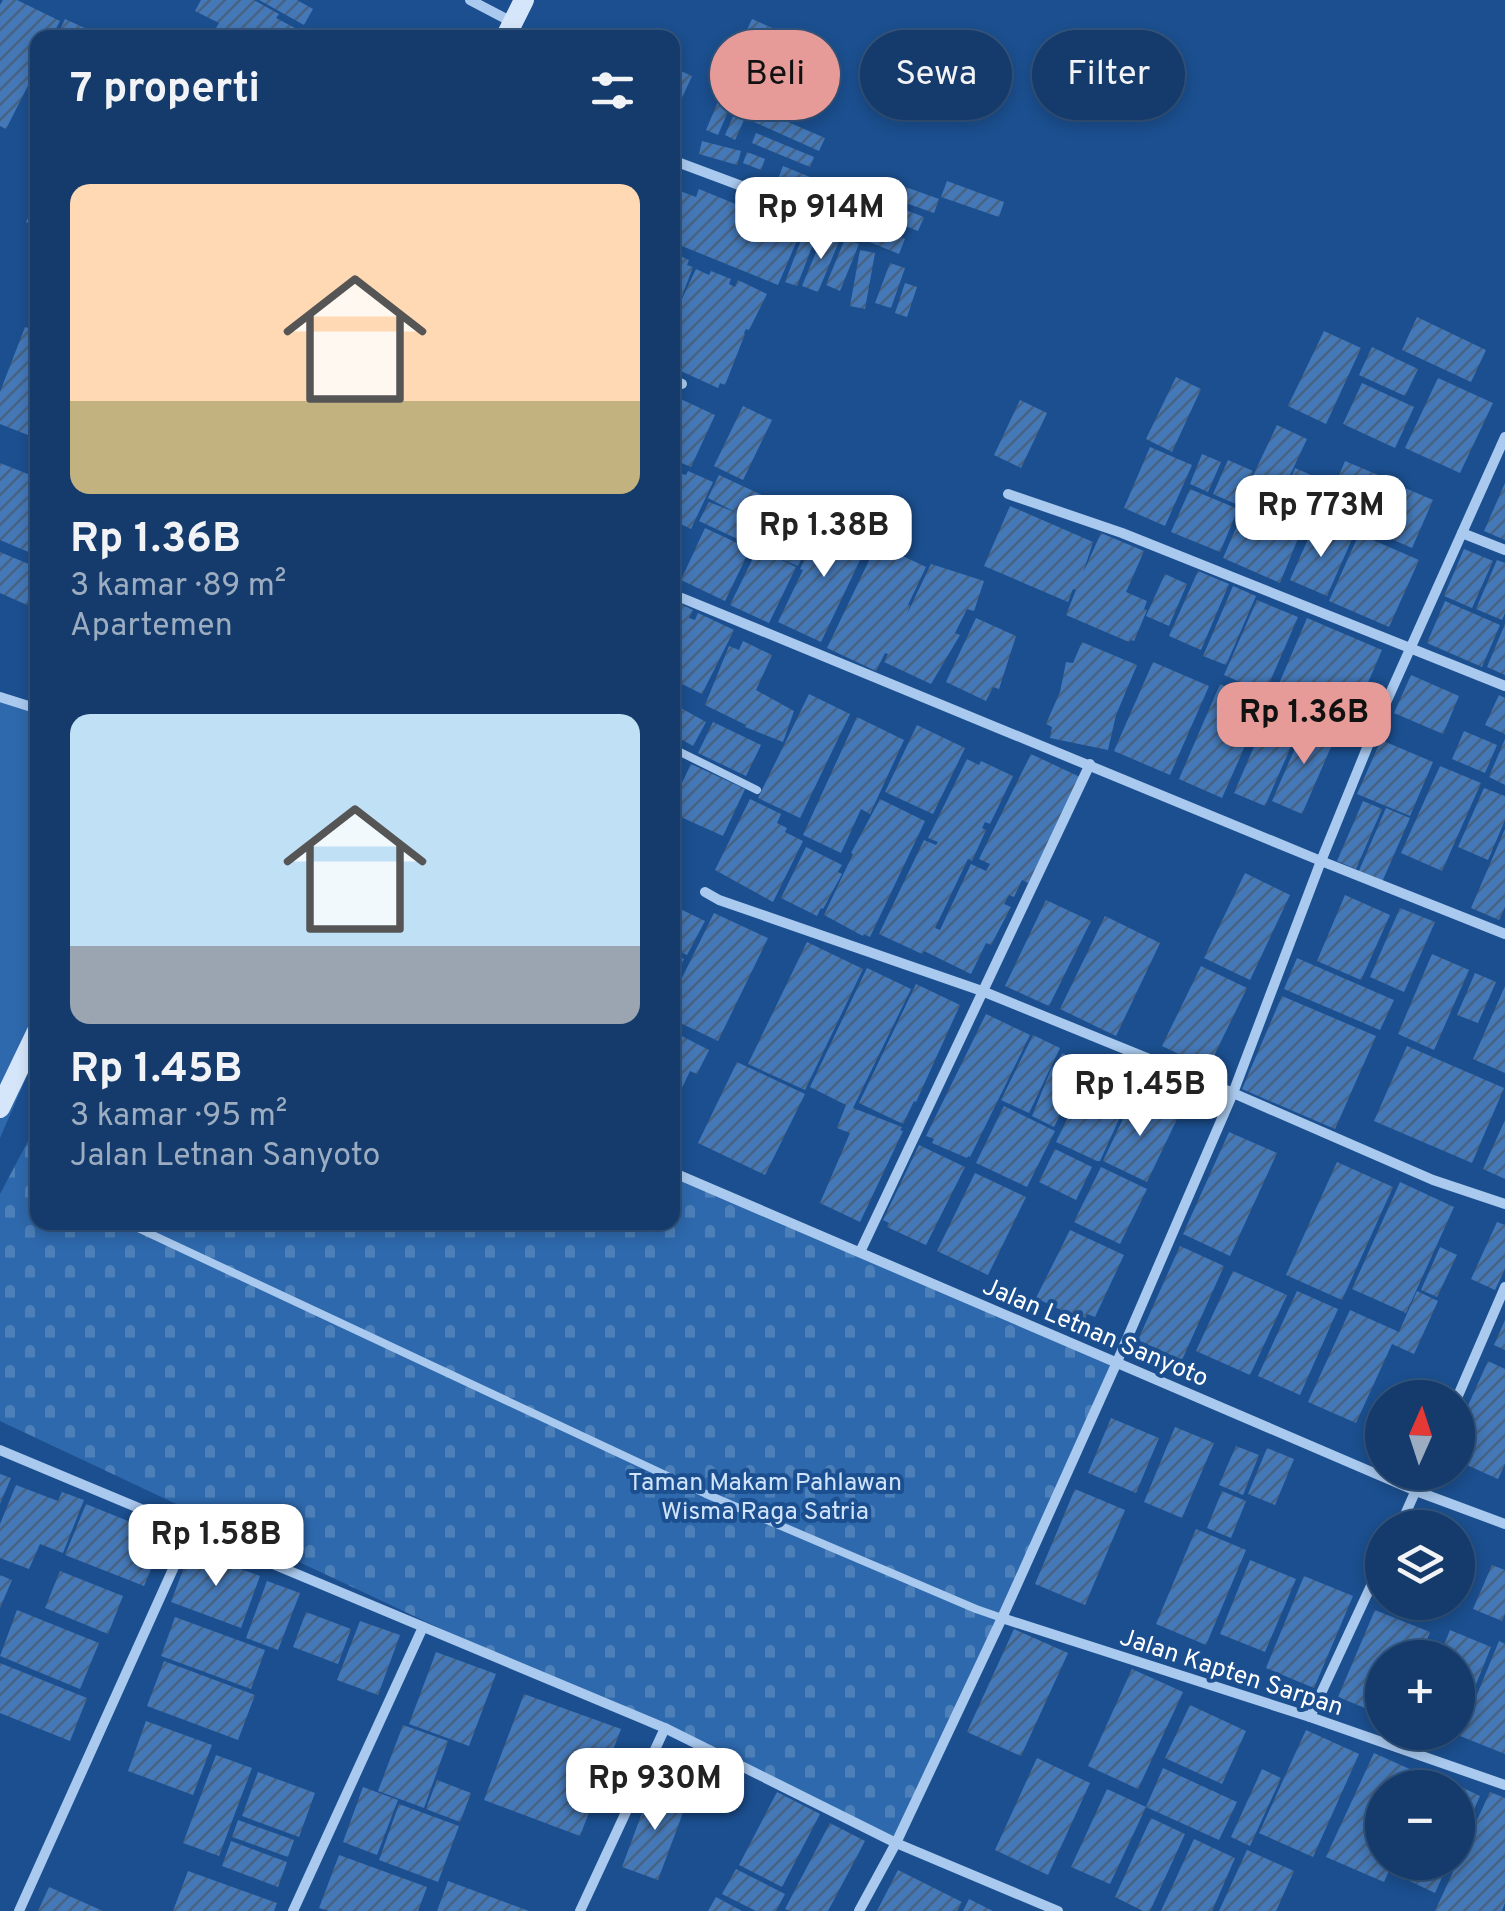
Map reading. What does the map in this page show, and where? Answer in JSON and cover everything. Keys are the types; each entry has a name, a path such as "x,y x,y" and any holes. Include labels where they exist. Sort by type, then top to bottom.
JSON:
{"main road":[{"path":"508,30 524,0"},
{"path":"0,1108 7,1076 30,1040"}],"street":[{"path":"470,0 508,30"},
{"path":"680,163 827,218"},
{"path":"860,1911 1002,1618 1117,1362 1233,1094 1321,860 1505,437"},
{"path":"1008,494 1122,533 1505,686"},
{"path":"1462,533 1505,550"},
{"path":"682,598 1505,934"},
{"path":"0,698 30,707"},
{"path":"860,1252 1090,764"},
{"path":"705,892 982,991 1432,1180 1505,1204"},
{"name":"Jalan Letnan Sanyoto","path":"680,1175 1416,1491 1505,1524"},
{"path":"1465,1380 1505,1287"},
{"path":"0,1450 665,1728 896,1843 1058,1911"},
{"path":"1407,1510 1416,1491"},
{"path":"19,1911 191,1529"},
{"path":"1310,1717 1365,1599"},
{"name":"Jalan Kapten Sarpan","path":"1002,1618 1310,1717 1505,1785"},
{"path":"293,1911 424,1627"},
{"path":"580,1911 665,1728"}],"lane":[{"path":"680,752 758,790"},
{"path":"143,1230 706,1494 1002,1618"}],"green space":[{"path":"0,700 30,709 30,1069 0,1138"},
{"name":"Taman Makam Pahlawan Wisma Raga Satria","path":"30,1137 30,1230 680,1230 680,1177 1114,1365 896,1843 0,1421 0,1194"}],"building":[{"path":"3,0 17,0 60,21 55,30 30,30 30,82 6,129 0,126"},
{"path":"201,0 254,0 295,28 215,30 219,23 195,11"},
{"path":"259,0 297,0 313,9 304,25"},
{"path":"65,19 89,30 60,30"},
{"path":"752,19 777,30 747,30"},
{"path":"680,71 692,76 680,102"},
{"path":"710,120 724,120 718,135 706,130"},
{"path":"732,120 744,120 735,140 725,135"},
{"path":"783,120 825,138 819,151 754,122"},
{"path":"756,133 814,157 810,167 752,143"},
{"path":"702,141 741,151 737,165 699,154"},
{"path":"747,152 765,159 761,170 743,163"},
{"path":"783,166 810,177 804,190 778,179"},
{"path":"889,181 939,199 934,213 883,195"},
{"path":"947,181 1004,202 999,217 941,197"},
{"path":"699,189 801,231 778,285 680,245 680,191 696,197"},
{"path":"882,201 924,217 918,231 877,215"},
{"path":"862,222 905,239 899,254 857,237"},
{"path":"806,227 818,231 797,286 785,282"},
{"path":"824,233 840,239 818,292 802,286"},
{"path":"845,239 859,244 840,291 826,285"},
{"path":"860,250 875,253 865,309 850,306"},
{"path":"680,256 693,267 680,302"},
{"path":"890,263 905,268 891,308 875,303"},
{"path":"696,269 731,279 729,284 735,287 738,280 767,294 744,333 725,385 720,383 718,388 680,371 680,303"},
{"path":"905,283 917,287 907,317 895,313"},
{"path":"1417,317 1486,350 1471,382 1402,350"},
{"path":"25,327 30,329 30,436 0,424 0,392"},
{"path":"1324,331 1361,348 1326,424 1288,406"},
{"path":"1372,347 1418,369 1405,396 1359,375"},
{"path":"1176,377 1201,389 1172,452 1146,439"},
{"path":"1438,378 1493,403 1460,473 1405,448"},
{"path":"1362,383 1414,407 1395,448 1343,424"},
{"path":"680,399 715,415 691,467 680,462"},
{"path":"1020,400 1047,413 1021,468 994,455"},
{"path":"743,406 772,420 743,480 714,466"},
{"path":"1277,425 1307,439 1281,494 1251,480"},
{"path":"1150,447 1192,465 1165,526 1124,508"},
{"path":"1202,454 1221,462 1208,492 1190,484"},
{"path":"1228,460 1253,471 1238,505 1213,494"},
{"path":"1345,461 1378,475 1352,535 1320,521"},
{"path":"0,463 30,475 30,553 0,540"},
{"path":"1295,468 1325,481 1304,530 1275,517"},
{"path":"688,471 713,482 691,529 680,524 680,474 686,475"},
{"path":"719,475 768,498 757,522 753,520 746,543 699,521 709,502 737,513 708,498"},
{"path":"1382,478 1433,500 1412,548 1361,526"},
{"path":"1505,483 1505,540 1484,531"},
{"path":"1190,489 1238,509 1220,552 1171,532"},
{"path":"777,495 822,517 798,566 775,557 796,567 769,623 730,605 757,550 753,544"},
{"path":"1010,506 1093,542 1083,573 1101,533 1144,551 1126,592 1147,601 1134,641 1066,615 1076,590 1073,589 1068,602 984,566"},
{"path":"1243,512 1299,536 1280,583 1223,558"},
{"path":"828,519 870,539 821,642 778,622 816,533 820,535"},
{"path":"1315,523 1352,539 1327,596 1290,580"},
{"path":"705,528 750,549 725,601 681,580"},
{"path":"1359,534 1419,560 1389,627 1329,601"},
{"path":"877,544 926,567 907,614 931,564 984,581 974,611 967,609 955,633 960,635 931,684 884,662 888,654 885,653 876,671 827,648"},
{"path":"1464,549 1493,561 1472,608 1444,596"},
{"path":"0,552 30,565 27,605 0,593"},
{"path":"1497,560 1505,563 1502,620 1476,609"},
{"path":"1198,571 1229,584 1201,650 1169,636"},
{"path":"1165,574 1187,584 1169,626 1146,616"},
{"path":"1233,586 1256,596 1226,665 1203,656"},
{"path":"1257,600 1298,617 1265,693 1224,675"},
{"path":"1445,601 1500,625 1482,667 1427,643"},
{"path":"680,604 693,610 689,618 695,620 698,613 734,630 702,694 680,683"},
{"path":"976,618 1016,636 999,689 993,687 986,701 946,682"},
{"path":"1307,618 1382,650 1347,731 1273,698"},
{"path":"1505,624 1505,675 1487,667"},
{"path":"743,641 772,655 756,690 794,711 783,742 705,705 729,646 739,650"},
{"path":"1082,642 1137,665 1116,715 1108,750 1050,738 1052,727 1046,724 1060,692 1066,662 1073,663"},
{"path":"1153,662 1209,686 1170,775 1114,751"},
{"path":"1411,675 1459,696 1443,734 1394,713"},
{"path":"1220,684 1264,703 1222,798 1179,779"},
{"path":"809,694 850,714 800,818 758,798"},
{"path":"1499,695 1505,698 1505,734 1485,725"},
{"path":"1272,705 1303,719 1265,806 1234,793"},
{"path":"680,707 706,722 693,746 680,739"},
{"path":"857,717 904,740 870,814 861,809 841,853 803,835"},
{"path":"1307,721 1337,733 1302,814 1272,801"},
{"path":"713,722 761,745 746,776 698,753"},
{"path":"917,725 965,748 933,814 885,792"},
{"path":"1464,731 1497,745 1485,773 1452,759"},
{"path":"1505,739 1505,785 1489,777"},
{"path":"1381,740 1433,762 1410,816 1357,794"},
{"path":"1031,754 1080,777 1028,883 1022,880 1014,897 1009,895 1004,904 1011,907 991,945 986,943 971,974 879,934 924,840 936,845 938,842 928,838 967,759 1013,776 990,824 985,822 982,828 986,830 972,861 968,859 935,928 940,930 971,864 986,871 990,864 979,859"},
{"path":"691,764 745,789 723,836 680,817 680,787"},
{"path":"1440,766 1481,783 1442,871 1401,853"},
{"path":"1484,788 1505,796 1505,820 1488,860 1458,847"},
{"path":"750,799 781,814 777,823 803,841 773,902 715,870"},
{"path":"880,799 925,821 870,937 824,915"},
{"path":"1363,801 1382,809 1356,869 1337,861"},
{"path":"1386,808 1410,818 1382,882 1358,873"},
{"path":"1505,829 1505,907 1499,920 1471,908"},
{"path":"806,847 842,865 838,872 842,874 817,916 781,898"},
{"path":"1245,873 1290,895 1250,980 1204,958"},
{"path":"1345,895 1390,915 1361,980 1317,961"},
{"path":"1046,900 1091,921 1049,1006 1005,986"},
{"path":"1400,908 1435,922 1404,992 1370,977"},
{"path":"680,909 705,921 687,955 680,952"},
{"path":"714,913 768,938 718,1041 680,1023 680,982"},
{"path":"1105,916 1160,943 1116,1036 1060,1009"},
{"path":"807,942 863,969 805,1090 748,1064"},
{"path":"1432,954 1469,970 1434,1050 1398,1034"},
{"path":"1297,958 1394,1000 1380,1030 1284,989"},
{"path":"1201,966 1247,988 1208,1068 1162,1046"},
{"path":"867,968 911,989 853,1108 902,1127 903,1131 860,1222 820,1203 850,1133 837,1128 846,1105 810,1087"},
{"path":"1475,973 1496,982 1478,1023 1457,1015"},
{"path":"916,984 960,1005 903,1124 859,1103"},
{"path":"1505,986 1505,1073 1473,1059"},
{"path":"1282,996 1376,1036 1335,1129 1242,1089"},
{"path":"986,1014 1030,1035 967,1158 932,1143 934,1139 926,1136"},
{"path":"680,1035 709,1050 697,1074 690,1071 680,1092"},
{"path":"1033,1035 1060,1048 1029,1113 1001,1100"},
{"path":"1407,1046 1504,1088 1472,1163 1374,1121"},
{"path":"1062,1053 1085,1064 1054,1127 1032,1116 1052,1067 1055,1068"},
{"path":"737,1062 805,1094 765,1175 698,1143"},
{"path":"1094,1064 1135,1084 1100,1161 1056,1142"},
{"path":"1134,1096 1178,1117 1147,1182 1103,1161"},
{"path":"1004,1106 1055,1131 1027,1187 976,1163"},
{"path":"1505,1120 1505,1179 1483,1169"},
{"path":"1229,1132 1277,1153 1230,1256 1183,1234"},
{"path":"919,1145 965,1167 926,1245 887,1227 889,1223 883,1220"},
{"path":"1055,1149 1092,1167 1076,1200 1039,1182"},
{"path":"1337,1162 1393,1187 1342,1300 1286,1275"},
{"path":"1101,1167 1147,1189 1120,1244 1074,1222"},
{"path":"975,1173 1026,1197 988,1275 937,1251"},
{"path":"1400,1182 1454,1207 1406,1313 1352,1289"},
{"path":"1497,1222 1505,1225 1505,1269 1495,1290 1471,1279"},
{"path":"1070,1230 1124,1255 1095,1317 1087,1314 1084,1321 1036,1298"},
{"path":"1180,1246 1224,1266 1182,1360 1138,1340"},
{"path":"1440,1247 1457,1255 1437,1297 1421,1290"},
{"path":"1233,1271 1287,1295 1250,1375 1196,1351"},
{"path":"1297,1291 1338,1309 1300,1395 1258,1376"},
{"path":"1417,1291 1438,1301 1414,1354 1392,1344 1376,1380 1365,1380 1365,1403 1356,1423 1308,1402 1350,1310 1399,1332"},
{"path":"1505,1320 1505,1350 1494,1345"},
{"path":"1488,1361 1505,1369 1505,1464 1498,1479 1475,1469 1475,1390"},
{"path":"1111,1418 1159,1438 1136,1493 1088,1473"},
{"path":"1175,1427 1214,1443 1182,1518 1144,1502"},
{"path":"1236,1446 1259,1455 1243,1495 1219,1485"},
{"path":"1267,1448 1294,1459 1275,1505 1248,1494"},
{"path":"0,1474 11,1478 0,1504"},
{"path":"16,1485 58,1501 62,1492 84,1500 63,1553 40,1544 29,1569 0,1558 0,1524"},
{"path":"1075,1489 1125,1510 1085,1605 1035,1584"},
{"path":"1222,1491 1246,1501 1231,1538 1207,1528"},
{"path":"86,1504 165,1536 144,1586 65,1555"},
{"path":"1196,1529 1246,1550 1206,1645 1156,1624"},
{"path":"190,1551 260,1576 241,1628 171,1602"},
{"path":"1250,1560 1296,1579 1265,1652 1220,1634"},
{"path":"1492,1565 1505,1570 1502,1621 1475,1610"},
{"path":"60,1571 123,1596 108,1634 45,1608"},
{"path":"0,1575 12,1580 0,1608"},
{"path":"1304,1576 1353,1596 1314,1688 1266,1668"},
{"path":"267,1581 300,1593 278,1650 246,1638"},
{"path":"17,1610 99,1643 80,1689 0,1656"},
{"path":"306,1612 351,1629 338,1664 293,1647"},
{"path":"175,1617 265,1650 251,1689 161,1656"},
{"path":"1371,1620 1400,1620 1430,1632 1427,1640 1365,1640 1365,1708 1338,1697"},
{"path":"360,1621 400,1635 378,1695 337,1680"},
{"path":"1014,1629 1068,1653 1021,1756 967,1732"},
{"path":"1450,1630 1474,1640 1446,1640"},
{"path":"1475,1640 1491,1647 1475,1687"},
{"path":"1499,1641 1505,1644 1505,1754 1475,1742 1475,1699"},
{"path":"436,1652 496,1674 469,1746 409,1724"},
{"path":"164,1661 255,1695 238,1740 147,1706"},
{"path":"0,1663 87,1698 70,1741 0,1713"},
{"path":"1132,1669 1183,1692 1138,1789 1088,1766"},
{"path":"524,1694 621,1729 580,1836 484,1800"},
{"path":"1190,1705 1246,1731 1222,1784 1165,1758"},
{"path":"146,1721 212,1745 193,1795 128,1771"},
{"path":"403,1725 448,1741 424,1808 378,1791"},
{"path":"1306,1730 1359,1754 1313,1857 1259,1833"},
{"path":"1374,1753 1412,1770 1366,1770"},
{"path":"216,1755 252,1768 219,1856 183,1843"},
{"path":"1037,1758 1090,1783 1048,1875 995,1850"},
{"path":"1163,1768 1237,1802 1219,1840 1146,1807"},
{"path":"1262,1769 1281,1778 1250,1846 1231,1837"},
{"path":"258,1772 315,1793 299,1837 242,1816"},
{"path":"1365,1772 1365,1874 1326,1857"},
{"path":"437,1780 471,1793 460,1822 426,1809"},
{"path":"652,1786 688,1799 658,1880 622,1867"},
{"path":"363,1787 398,1800 377,1855 343,1842"},
{"path":"1107,1789 1146,1807 1110,1884 1071,1867"},
{"path":"777,1792 820,1814 782,1887 739,1865"},
{"path":"1490,1792 1505,1798 1502,1911 1435,1911 1449,1880 1475,1880 1475,1824"},
{"path":"399,1804 459,1826 438,1882 379,1860"},
{"path":"1151,1818 1185,1834 1150,1911 1143,1911 1115,1897"},
{"path":"238,1820 294,1840 288,1857 232,1837"},
{"path":"830,1823 865,1841 828,1911 785,1909"},
{"path":"1194,1839 1235,1858 1212,1911 1161,1911"},
{"path":"231,1841 287,1862 278,1887 222,1866"},
{"path":"1247,1850 1294,1871 1276,1911 1219,1911"},
{"path":"339,1855 427,1887 418,1911 319,1908"},
{"path":"736,1869 785,1894 776,1911 756,1911 722,1894"},
{"path":"898,1870 962,1902 957,1911 877,1911"},
{"path":"188,1871 277,1903 274,1911 173,1911"},
{"path":"1408,1880 1441,1880 1435,1893"},
{"path":"448,1881 529,1911 437,1911"},
{"path":"49,1887 103,1911 38,1911"},
{"path":"716,1897 742,1911 708,1911"},
{"path":"969,1899 993,1911 963,1911"}]}
